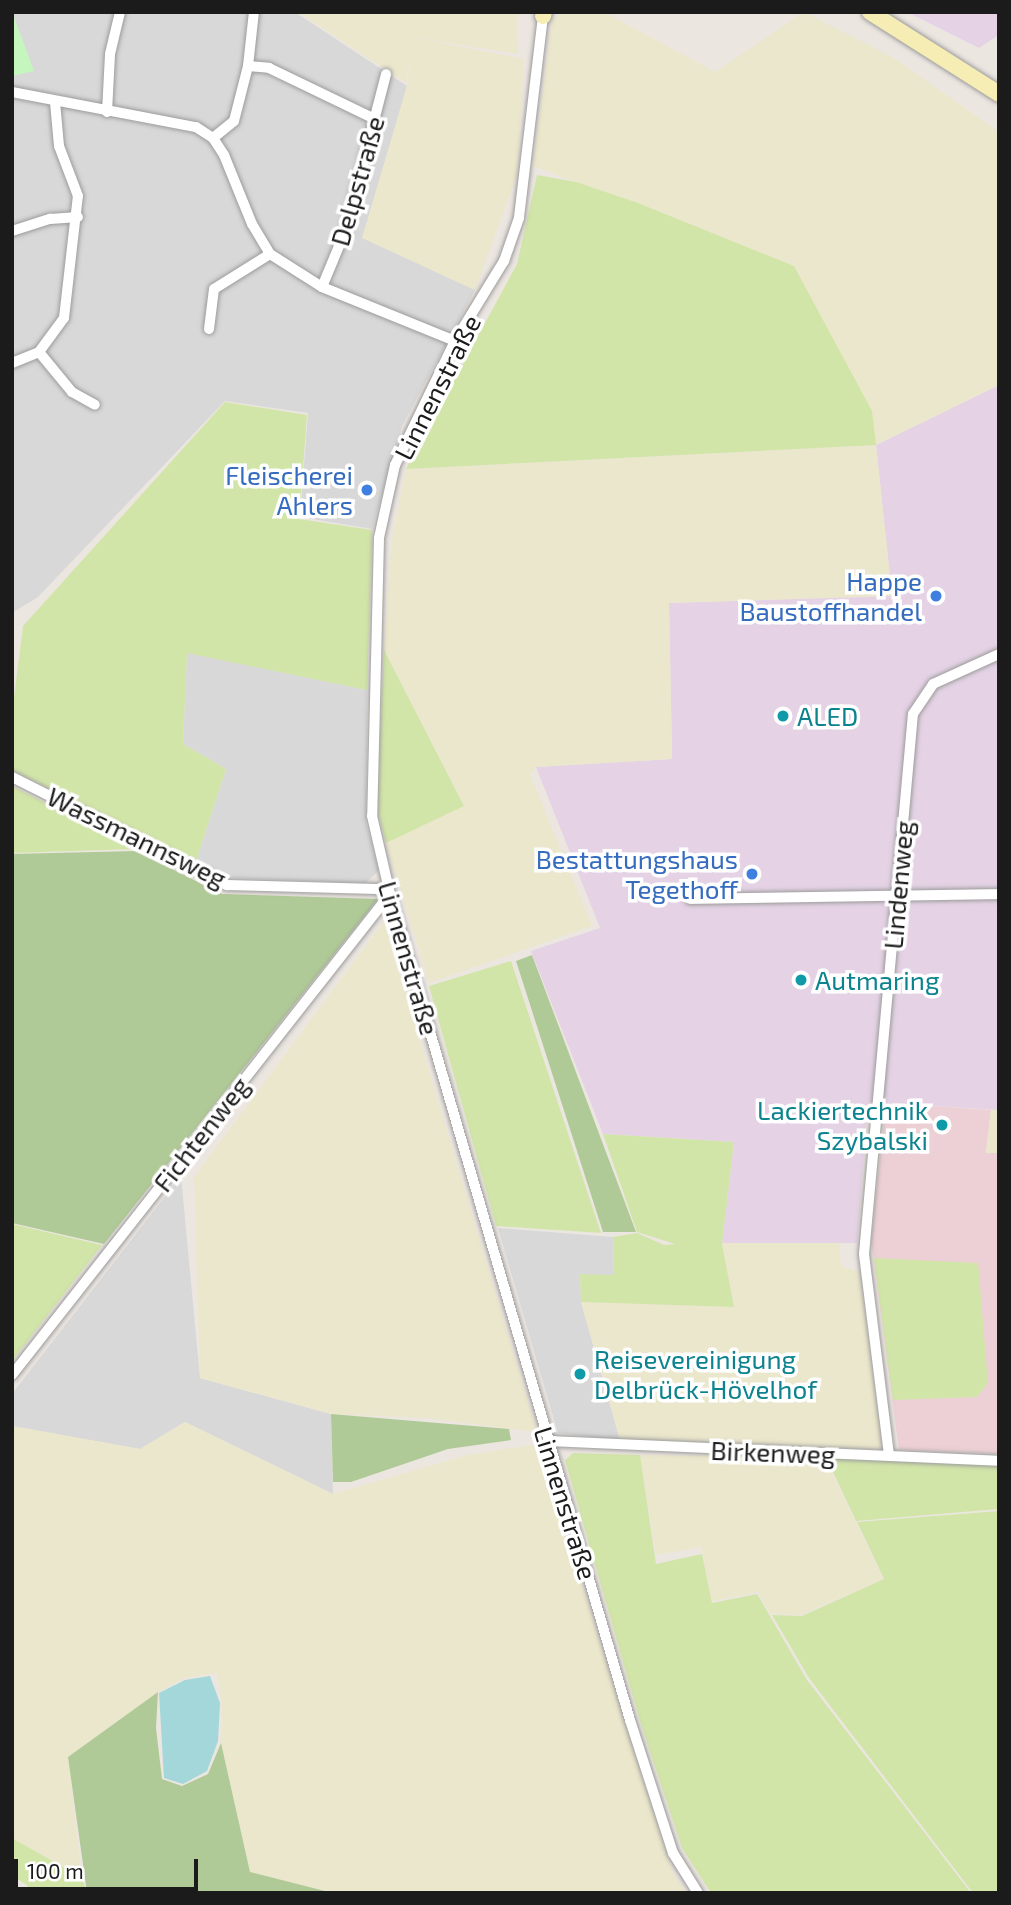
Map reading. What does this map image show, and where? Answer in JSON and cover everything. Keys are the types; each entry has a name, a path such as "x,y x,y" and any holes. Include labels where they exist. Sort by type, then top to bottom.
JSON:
{"main road":[{"path":"870,12 999,93"}],"street":[{"path":"107,112 110,54 120,12"},
{"path":"214,138 234,121 248,66 254,12"},
{"name":"Linnenstraße","path":"543,14 519,218 504,261 455,341 396,465 379,538 372,816 390,894 548,1441 673,1853 698,1893"},
{"path":"248,66 269,68 375,119"},
{"name":"Delpstraße","path":"322,287 346,229 386,74"},
{"path":"12,92 27,92 55,102 196,127 214,138 270,254 322,287 455,341"},
{"path":"12,363 39,352 64,318 78,217 78,196 59,146 55,102"},
{"path":"12,232 50,219 78,217"},
{"path":"209,329 215,289 270,254"},
{"path":"39,352 72,392 95,405"},
{"name":"Lindenweg","path":"889,1455 864,1254 913,714 933,684 999,654"},
{"name":"Wassmannsweg","path":"12,777 227,885 377,889 390,894"},
{"name":"Fichtenweg","path":"12,1375 390,894"},
{"path":"690,899 999,894"},
{"name":"Birkenweg","path":"548,1441 999,1461"}],"shaded area":[{"path":"12,12 295,12 407,86 363,238 475,290 402,426 372,529 300,517 308,413 225,401 38,597 12,613"},
{"path":"298,12 517,12 518,54 412,37 524,59 517,175 475,290 362,238 407,86 411,52 406,83"},
{"path":"562,12 604,12 715,72 804,12 894,58 999,132 999,385 876,445 892,596 669,603 672,759 536,767 530,774 592,926 429,983 386,843 464,805 384,650 392,538 406,469 875,445 794,266 533,166 552,21"},
{"path":"907,12 999,12 999,35 979,48"},
{"path":"999,385 999,1110 868,1102 857,1243 722,1243 734,1142 603,1134 531,951 600,928 536,767 672,759 669,603 892,596 876,445"},
{"path":"187,652 367,690 366,824 379,870 366,883 233,878 196,861 226,769 183,744"},
{"path":"384,921 537,1432 425,1418 331,1414 200,1378 194,1177"},
{"path":"886,1103 991,1110 986,1152 999,1153 999,1454 899,1450 871,1240"},
{"path":"991,1110 999,1110 999,1153 986,1153"},
{"path":"181,1176 200,1378 331,1414 333,1494 185,1422 140,1449 12,1426 12,1394"},
{"path":"498,1228 613,1237 614,1276 580,1275 581,1302 620,1440 558,1433"},
{"path":"722,1243 839,1243 841,1266 860,1272 883,1451 821,1450 883,1579 801,1615 770,1614 758,1592 712,1601 701,1547 656,1555 640,1455 777,1456 620,1440 581,1302 734,1307"},
{"path":"185,1422 333,1494 467,1455 537,1444 673,1873 686,1893 333,1893 250,1872 221,1743 222,1704 217,1673 184,1678 158,1692 68,1757 82,1878 12,1838 12,1426 140,1449"}],"green space":[{"path":"12,12 34,71 12,76"},
{"path":"537,175 576,182 638,203 794,266 872,411 876,445 406,469 517,264"},
{"path":"225,402 307,415 299,519 372,530 367,690 187,653 183,744 226,769 196,861 12,770 12,713 23,626"},
{"path":"384,650 464,806 386,843 377,808"},
{"path":"12,786 136,849 12,853"},
{"path":"136,851 222,894 378,899 104,1244 12,1223 12,854"},
{"path":"532,955 636,1232 603,1232 516,961"},
{"path":"511,961 601,1233 496,1226 429,986"},
{"path":"603,1134 734,1142 722,1244 734,1307 581,1302 580,1274 614,1275 613,1237 637,1233 664,1245 675,1244 637,1232"},
{"path":"12,1224 102,1245 12,1361"},
{"path":"874,1258 978,1263 988,1383 977,1397 893,1400"},
{"path":"331,1414 509,1429 511,1440 448,1449 351,1482 333,1482"},
{"path":"573,1453 640,1455 656,1564 702,1554 712,1603 757,1594 807,1680 971,1893 711,1893 682,1848 640,1721 565,1460"},
{"path":"826,1457 999,1464 999,1509 856,1521"},
{"path":"999,1511 999,1893 973,1893 809,1678 772,1615 802,1616 884,1579 857,1522"},
{"path":"158,1692 156,1728 162,1779 182,1786 208,1774 221,1743 250,1872 333,1893 87,1893 68,1757"},
{"path":"12,1838 82,1878 87,1893 30,1893 27,1885 12,1876"}],"water":[{"path":"210,1676 220,1703 218,1741 207,1771 183,1784 164,1778 159,1693 185,1680"}],"place":[{"name":"Fleischerei Ahlers","path":"367,490"},
{"name":"Happe Baustoffhandel","path":"936,596"},
{"name":"ALED","path":"783,716"},
{"name":"Bestattungshaus Tegethoff","path":"752,874"},
{"name":"Autmaring","path":"801,980"},
{"name":"Lackiertechnik Szybalski","path":"942,1125"},
{"name":"Reisevereinigung Delbrück-Hövelhof","path":"580,1374"}]}
